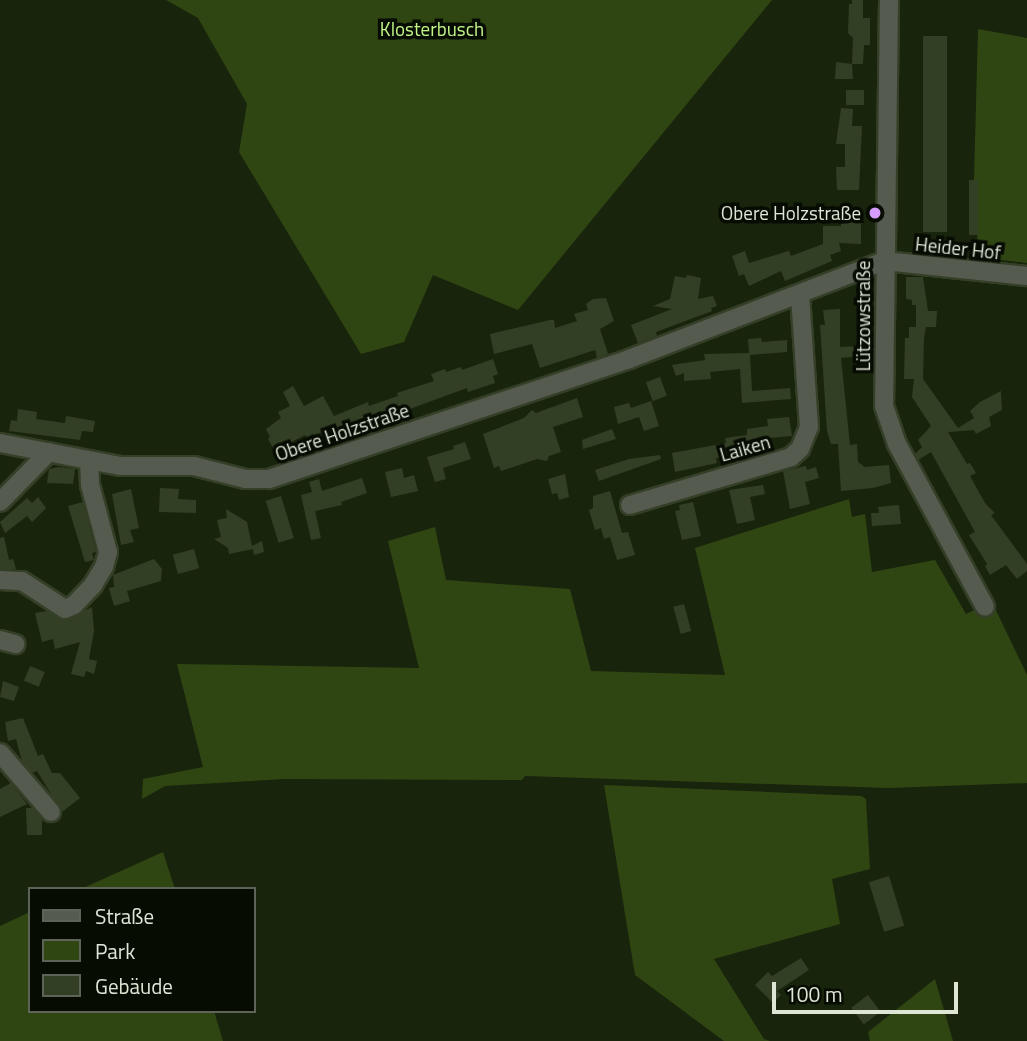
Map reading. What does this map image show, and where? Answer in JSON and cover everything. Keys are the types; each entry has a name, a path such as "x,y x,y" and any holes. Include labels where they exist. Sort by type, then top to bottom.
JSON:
{"street":[{"name":"Lützowstraße","path":"889,0 884,406 897,444 985,607"},
{"name":"Heider Hof","path":"884,261 1027,276"},
{"name":"Obere Holzstraße","path":"0,443 121,466 194,466 245,479 269,479 629,359 884,261"},
{"name":"Laiken","path":"629,505 790,457 800,449 809,426 800,295"},
{"path":"0,502 49,452"},
{"path":"0,580 22,581 55,605 65,608 78,603 93,586 104,567 108,552 90,485 89,461"},
{"path":"0,752 51,812"}],"green space":[{"name":"Klosterbusch","path":"166,0 772,0 518,310 433,275 404,342 361,354 239,152 247,104 198,18"},
{"path":"978,29 1027,38 1027,263 977,257 978,180 974,180"},
{"path":"849,499 852,517 865,514 872,572 935,560 966,614 992,602 1027,675 1027,783 888,788 525,776 522,780 285,779 165,786 142,799 143,779 203,767 177,664 419,668 388,541 435,527 446,580 570,589 591,671 725,675 695,548"},
{"path":"604,785 861,796 866,799 870,869 832,879 840,924 714,959 764,1039 770,1041 724,1041 635,975"},
{"path":"163,852 174,887 85,887"},
{"path":"28,913 28,1013 215,1013 223,1041 0,1041 0,926"},
{"path":"935,979 953,1041 870,1041 868,1032"}],"building":[{"path":"852,0 863,0 863,18 870,18 870,45 864,45 863,64 852,64 853,38 848,33 849,4 852,4"},
{"path":"923,36 947,36 947,232 923,232"},
{"path":"836,62 852,64 853,79 835,79"},
{"path":"846,90 864,90 864,105 846,105"},
{"path":"841,108 853,109 852,126 862,126 859,190 837,190 836,167 845,167 845,144 836,144"},
{"path":"969,180 978,180 978,235 969,235"},
{"path":"841,222 861,222 861,244 839,243 841,251 830,255 832,261 785,281 781,271 749,286 744,274 739,276 732,256 745,251 749,263 789,251 791,256 823,244 823,226 841,226"},
{"path":"687,275 701,278 698,299 713,296 717,306 711,308 712,311 656,332 657,336 638,343 631,325 672,309 653,306 670,299 675,276 686,278"},
{"path":"906,277 923,277 928,311 937,311 936,327 926,327 923,379 958,428 974,418 970,411 980,402 1001,391 1002,410 989,417 991,426 976,434 974,430 948,432 967,464 970,463 976,473 970,476 985,503 995,513 991,515 1027,564 1027,571 1017,579 1006,565 990,575 985,566 987,564 969,535 975,532 931,452 918,460 915,454 922,447 918,440 931,426 912,397 914,379 904,379 905,338 909,338 909,327 916,327 916,305 912,305 912,300 906,299"},
{"path":"606,298 614,321 600,329 608,354 597,358 595,350 540,368 532,344 494,354 490,334 550,320 554,320 555,328 577,321 574,314 588,310 586,304 593,299"},
{"path":"840,309 840,347 859,346 859,336 870,335 871,355 841,358 850,445 857,444 858,462 865,467 889,465 891,483 873,488 841,491 838,444 831,444 827,431 820,325 825,325 823,310"},
{"path":"761,338 762,342 787,340 787,352 750,355 752,391 790,388 791,399 742,403 740,369 710,372 711,379 684,381 684,373 676,376 672,365 705,360 704,354 749,353 748,339"},
{"path":"493,359 498,374 493,376 495,383 468,392 467,388 355,429 349,429 347,424 307,437 305,435 275,451 268,439 270,437 266,429 281,418 278,412 290,406 283,392 293,386 304,406 323,396 334,416 368,402 369,406 398,396 397,393 434,381 431,374 445,369 446,372 461,367 462,370"},
{"path":"660,377 667,396 653,401 646,382"},
{"path":"577,398 583,417 553,427 561,452 549,456 547,461 537,459 501,471 499,466 494,468 483,434 524,418 532,410 536,413"},
{"path":"651,401 659,426 644,431 639,417 618,424 614,407 629,403 631,408"},
{"path":"18,409 37,412 36,419 65,423 66,416 95,421 93,432 82,431 80,440 9,431 11,420 17,421"},
{"path":"789,417 792,436 769,438 770,445 749,448 750,454 716,458 717,463 675,472 672,453 726,443 725,438 747,435 747,429 768,426 767,419"},
{"path":"612,429 616,439 583,449 582,440"},
{"path":"465,442 471,459 443,468 446,479 435,482 427,457 454,449 453,446"},
{"path":"660,455 661,459 599,481 595,470 629,459"},
{"path":"806,466 807,470 816,467 819,478 805,482 810,504 790,509 783,471"},
{"path":"402,468 404,478 414,475 418,491 391,497 385,472"},
{"path":"49,469 75,469 73,484 47,483"},
{"path":"565,474 569,497 559,500 557,493 552,494 548,479"},
{"path":"362,478 367,493 341,502 342,505 315,511 321,538 311,540 301,495 312,492 309,482 319,479 322,491"},
{"path":"763,485 765,494 750,497 755,520 737,524 729,490"},
{"path":"160,488 179,489 178,499 196,500 196,513 159,512"},
{"path":"131,489 139,528 130,530 134,542 121,545 112,494"},
{"path":"610,491 622,533 628,532 635,555 617,560 610,537 604,539 601,528 595,530 589,510 593,508 593,496"},
{"path":"281,496 294,538 279,543 266,501"},
{"path":"38,497 46,508 32,522 27,516 5,533 0,522 27,498 32,503"},
{"path":"83,502 96,552 92,553 94,560 85,562 68,506"},
{"path":"693,502 701,536 682,540 675,511 680,510 679,505"},
{"path":"899,505 901,524 872,526 871,513 879,513 878,507"},
{"path":"226,509 247,522 252,546 262,541 264,552 254,555 253,549 229,554 228,548 214,539 221,537 217,520 227,518"},
{"path":"4,537 9,560 13,559 16,569 0,569 0,538"},
{"path":"194,549 199,568 178,574 173,555"},
{"path":"154,559 162,569 161,581 127,591 130,601 114,606 109,588 114,587 113,575"},
{"path":"684,604 691,631 681,634 673,607"},
{"path":"92,607 94,631 89,659 97,661 94,674 86,671 84,677 71,674 80,642 55,649 53,639 42,642 35,613 47,611 65,620"},
{"path":"30,666 45,672 39,687 24,681"},
{"path":"3,681 19,687 14,701 0,697"},
{"path":"23,718 38,756 43,754 52,773 60,773 80,798 62,812 37,771 32,773 22,761 16,739 8,741 5,722"},
{"path":"11,783 27,804 0,817 0,789"},
{"path":"26,808 33,808 42,819 42,835 27,835"},
{"path":"889,876 904,926 884,932 869,882"},
{"path":"801,958 809,970 777,991 781,995 773,1003 755,985 768,972 772,976"},
{"path":"868,995 881,1012 864,1024 851,1008"}],"place":[{"name":"Obere Holzstraße","path":"875,213"}]}
